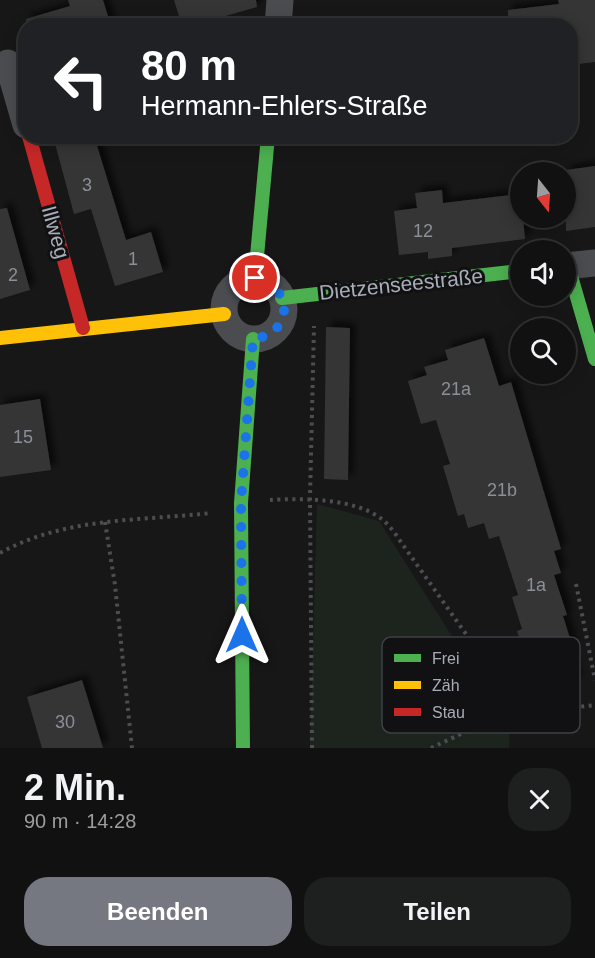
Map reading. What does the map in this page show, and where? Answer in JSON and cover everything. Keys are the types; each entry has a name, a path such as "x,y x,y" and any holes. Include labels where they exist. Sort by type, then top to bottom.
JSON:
{"street":[{"path":"279,18 280,0"},
{"path":"8,63 18,97"},
{"name":"Illweg","path":"31,144 83,327"},
{"path":"255,278 266,144"},
{"path":"576,265 595,263"},
{"name":"Dietzenseestraße","path":"282,298 510,272"},
{"path":"255,278 271,284 282,298 284,306 281,322 269,335 253,339 245,338 231,329 224,314 223,305 230,289 237,283 255,278"},
{"path":"576,296 595,359"},
{"path":"0,338 83,327 224,314"},
{"path":"243,748 241,503 253,339"}],"path":[{"path":"312,748 310,498 314,323"},
{"path":"0,553 43,534 105,522 210,514 241,503 310,498 373,514 392,529 468,637"},
{"path":"105,522 115,585 132,748"},
{"path":"576,584 595,680"},
{"path":"580,706 595,705"},
{"path":"431,748 463,733"}],"shaded area":[{"path":"317,504 379,521 452,637 382,637 382,733 510,733 509,748 310,748"}],"building":[{"path":"68,0 103,0 109,18 29,18 70,6"},
{"path":"174,0 256,0 257,7 218,18 180,18"},
{"path":"558,0 595,0 595,62 578,64 578,18 508,18 508,10 559,4"},
{"path":"55,144 96,144 126,240 151,232 163,272 115,286 91,209 74,214"},
{"path":"595,166 595,227 566,231 566,228 576,228 576,169"},
{"path":"442,190 443,203 510,195 510,228 524,228 525,239 452,248 452,256 428,259 428,252 399,255 394,211 417,208 415,193"},
{"path":"7,208 30,290 0,299 0,209"},
{"path":"326,327 350,328 348,480 324,479"},
{"path":"484,338 499,386 510,382 512,384 561,549 554,551 561,573 554,575 567,615 563,616 570,637 519,637 517,631 522,629 512,597 518,595 499,536 489,539 484,523 468,528 464,514 458,516 443,466 450,464 436,420 421,424 408,381 427,375 424,367 448,360 445,350"},
{"path":"40,399 51,470 0,477 0,405"},
{"path":"82,680 103,748 42,748 27,697"}],"traffic: fast":[{"path":"255,278 267,144"},
{"path":"282,298 510,272"},
{"path":"576,294 595,359"},
{"path":"243,748 241,503 253,339"}],"traffic: slow":[{"path":"0,338 224,314"}],"traffic: jam":[{"path":"31,144 83,328"}],"route":[{"path":"242,635 241,503 253,339 269,335 276,329 284,315 284,306 278,290 271,284 255,278"}]}
